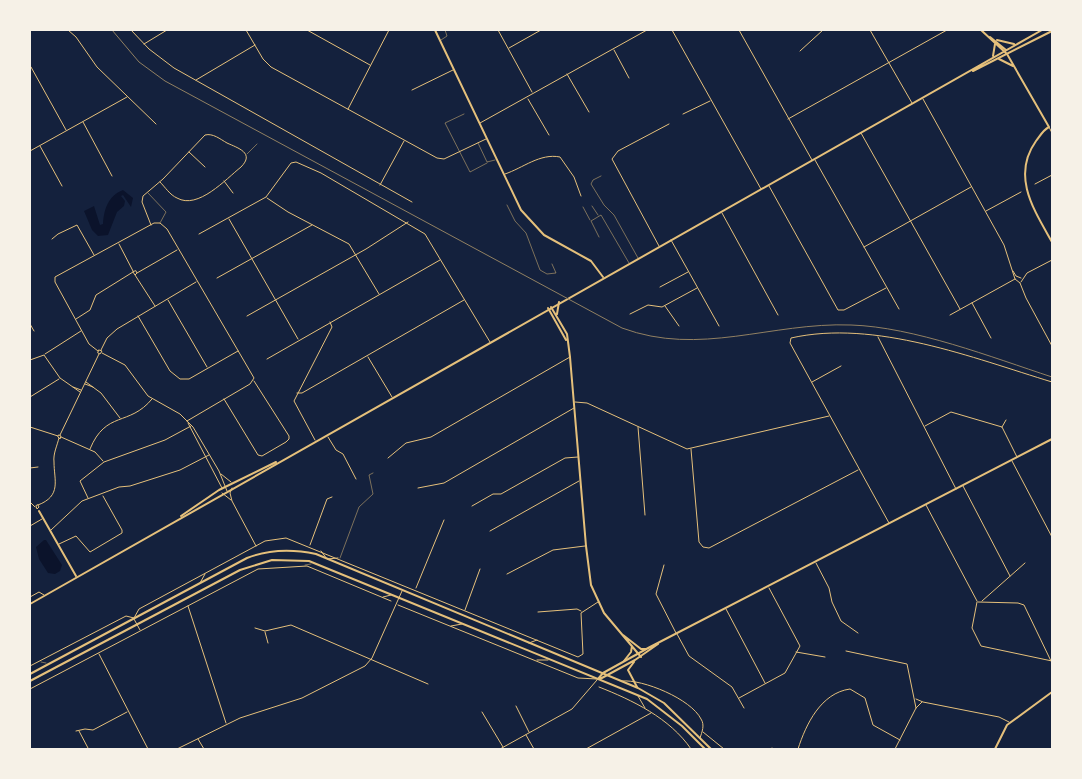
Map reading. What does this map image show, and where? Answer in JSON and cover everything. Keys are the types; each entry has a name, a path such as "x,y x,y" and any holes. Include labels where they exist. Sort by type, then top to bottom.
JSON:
{"main road":[{"path":"435,30 517,203 534,226 548,238 591,261 604,277"},
{"path":"981,30 995,40 1010,45 1016,44"},
{"path":"30,604 560,301 814,160 1042,30"},
{"path":"966,74 1052,31"},
{"path":"988,36 994,44 1007,54"},
{"path":"995,40 1006,50 1048,127 1029,152 1026,171 1029,199 1052,242"},
{"path":"992,57 994,44"},
{"path":"999,59 1009,63 1016,70"},
{"path":"558,316 560,301"},
{"path":"551,307 567,334 591,585 598,602 617,630 641,657"},
{"path":"548,308 568,342"},
{"path":"598,680 603,674 646,649 1052,439"},
{"path":"171,523 232,483 290,456"},
{"path":"224,488 225,492"},
{"path":"38,507 76,576"},
{"path":"30,674 240,562 265,552 302,551 327,558 402,591 638,688 664,703 711,749"},
{"path":"30,682 253,565 292,559 315,562 638,696 666,712 704,749"},
{"path":"617,630 641,649 646,649"},
{"path":"598,680 636,660 660,643"},
{"path":"624,661 632,650 632,645"},
{"path":"636,660 628,670 638,688"},
{"path":"995,749 1003,730 1009,722 1052,692"}],"street":[{"path":"68,30 76,37 98,67 156,124"},
{"path":"131,30 143,44 168,64 412,202"},
{"path":"143,44 167,30"},
{"path":"246,30 271,68 440,159 459,152 486,138"},
{"path":"307,30 371,66"},
{"path":"348,109 389,30"},
{"path":"498,30 532,92"},
{"path":"508,48 541,30"},
{"path":"479,123 647,30"},
{"path":"672,30 761,189"},
{"path":"739,30 788,119 814,160 899,310"},
{"path":"800,51 824,30"},
{"path":"870,30 913,104"},
{"path":"788,119 947,30"},
{"path":"196,80 255,45"},
{"path":"613,49 629,78"},
{"path":"31,67 66,131"},
{"path":"412,90 453,70"},
{"path":"567,74 589,112"},
{"path":"30,151 127,97"},
{"path":"527,98 549,135"},
{"path":"923,98 1004,245 1016,276 1022,278"},
{"path":"683,114 711,100"},
{"path":"83,122 112,176"},
{"path":"659,246 613,163 612,157 618,151 669,124"},
{"path":"1048,127 1052,133"},
{"path":"861,133 960,309"},
{"path":"151,225 142,199 208,134 240,147 246,155 243,165 201,198 181,200 175,198 160,182"},
{"path":"380,185 405,140"},
{"path":"40,146 62,186"},
{"path":"189,151 205,167"},
{"path":"504,175 538,158 557,156 562,158 574,176 581,196"},
{"path":"199,234 266,198 291,163 296,162 320,173 408,222 425,234 490,342"},
{"path":"1035,184 1052,175"},
{"path":"224,180 233,193"},
{"path":"768,185 838,310 844,310 886,288"},
{"path":"864,248 972,187"},
{"path":"986,211 1021,192"},
{"path":"266,198 349,244 379,294"},
{"path":"721,212 778,316"},
{"path":"229,219 299,340"},
{"path":"247,316 408,222"},
{"path":"224,399 258,455 262,456 289,439 260,386 254,380 165,226 160,223 151,225 55,278 91,346 127,367 142,390 152,399 176,411 187,421 219,471 232,483"},
{"path":"52,240 58,234 77,225 95,255"},
{"path":"217,278 312,225"},
{"path":"671,240 719,326"},
{"path":"119,242 155,306"},
{"path":"76,319 88,312 96,294 178,249"},
{"path":"267,360 330,322 441,260"},
{"path":"1020,282 1022,278 1051,260"},
{"path":"1012,268 1014,279"},
{"path":"660,287 689,272"},
{"path":"1014,279 1020,282 1026,298 1052,346"},
{"path":"950,315 1014,279"},
{"path":"30,502 38,507 50,498 56,485 54,460 60,437 100,352 112,333 197,282"},
{"path":"630,314 648,305 660,308 665,306 697,287"},
{"path":"167,299 208,368"},
{"path":"297,393 302,393 465,300"},
{"path":"972,302 991,338"},
{"path":"665,306 678,326"},
{"path":"138,316 175,376 180,379 189,379 238,351"},
{"path":"316,441 295,406 297,393 332,327 330,322"},
{"path":"30,324 34,331"},
{"path":"30,360 44,355 82,331"},
{"path":"889,524 790,343 790,339 824,334 878,336 936,348 1052,382"},
{"path":"878,336 956,490"},
{"path":"44,355 59,377 81,391"},
{"path":"368,356 392,398"},
{"path":"388,458 406,443 430,437 570,357"},
{"path":"811,382 841,366"},
{"path":"30,397 53,383 59,377"},
{"path":"187,421 254,380"},
{"path":"85,383 101,393 120,419"},
{"path":"90,449 94,438 105,425 137,413 152,399"},
{"path":"575,402 587,403 684,448 691,449 829,415"},
{"path":"418,488 444,483 575,408"},
{"path":"924,426 951,412 1002,427 1017,458"},
{"path":"1002,427 1006,420"},
{"path":"190,426 205,457 224,488"},
{"path":"88,499 80,482 104,462 165,440 190,426"},
{"path":"30,427 90,449 100,455 104,462"},
{"path":"639,427 637,432 645,515"},
{"path":"326,435 336,450 342,454 356,479"},
{"path":"691,449 699,542 703,547 709,548 859,469"},
{"path":"50,529 57,525 77,504 119,487 130,486 180,470 209,455"},
{"path":"472,506 493,494 500,494 565,458 579,457"},
{"path":"1012,460 1052,537"},
{"path":"30,468 38,467"},
{"path":"219,471 224,488"},
{"path":"490,531 581,481"},
{"path":"963,486 1010,576"},
{"path":"232,488 230,493 232,501"},
{"path":"225,492 232,501 256,546"},
{"path":"59,545 78,536 90,552 122,534 122,530 102,494"},
{"path":"324,500 332,497"},
{"path":"310,546 327,499"},
{"path":"926,505 977,602 972,628 981,646 1052,661"},
{"path":"30,526 44,518"},
{"path":"415,590 444,520"},
{"path":"134,619 137,610 256,546 272,539 286,538 321,550 578,657 583,654 581,611"},
{"path":"507,574 553,550 586,546"},
{"path":"321,550 327,558 340,558"},
{"path":"816,562 829,588 832,602 841,621 858,633"},
{"path":"982,602 1025,563"},
{"path":"664,565 656,594 689,656 732,687 744,708"},
{"path":"30,689 258,569 303,566 391,601"},
{"path":"465,610 480,569"},
{"path":"199,584 206,573"},
{"path":"739,698 785,673 800,646 768,587"},
{"path":"177,749 226,724 302,698 365,666 371,660 402,591"},
{"path":"30,597 41,592 44,596"},
{"path":"382,597 392,594"},
{"path":"538,612 577,609 581,611 598,602"},
{"path":"977,602 1018,603 1024,605 1052,661"},
{"path":"396,604 578,678 598,680"},
{"path":"188,605 226,724"},
{"path":"726,608 766,684"},
{"path":"30,666 126,616 134,619 140,631"},
{"path":"451,626 463,624"},
{"path":"255,628 265,631 291,625 428,684"},
{"path":"265,631 268,642"},
{"path":"528,643 537,640"},
{"path":"846,651 904,663 910,670 916,708"},
{"path":"796,652 825,657"},
{"path":"98,653 148,749"},
{"path":"534,660 549,660"},
{"path":"500,749 572,709 598,680"},
{"path":"621,681 632,680 676,697 687,704 701,718 702,732 700,739"},
{"path":"599,687 651,712 670,727 691,749"},
{"path":"798,749 808,724 820,707 839,693 850,689 857,691 864,698 873,725 900,740"},
{"path":"638,696 645,709"},
{"path":"915,698 922,702 1000,717 1009,722"},
{"path":"895,749 916,708 922,702"},
{"path":"516,706 529,733"},
{"path":"88,748 77,731 93,730 128,712"},
{"path":"482,712 504,747"},
{"path":"586,749 651,712"},
{"path":"702,732 724,749"},
{"path":"526,735 534,749"},
{"path":"198,739 204,749"}],"lane":[{"path":"440,41 447,36 445,30"},
{"path":"464,114 445,123 470,172 496,159"},
{"path":"477,143 487,162"},
{"path":"246,155 257,144"},
{"path":"600,176 591,184 604,205 614,215 638,258"},
{"path":"147,192 166,210 160,223"},
{"path":"507,205 515,220 526,233 540,270 547,274 556,273 552,264"},
{"path":"592,206 599,216 603,216 629,263"},
{"path":"583,207 599,236"},
{"path":"591,221 599,216"},
{"path":"369,476 373,472"},
{"path":"340,558 360,507 373,494 369,476"},
{"path":"303,566 315,562"},
{"path":"40,662 50,664"},
{"path":"617,687 617,694"}],"water":[{"path":"123,190 133,198 131,207 123,195 121,196 125,201 124,206 117,212 108,235 98,236 92,230 84,211 94,206 100,225 103,224 104,213 110,199"},
{"path":"46,540 62,565 60,571 55,574 48,573 39,559 36,547"}],"railway":[{"path":"112,30 139,62 165,81 622,328 651,336 679,339 708,339 821,325 875,327 952,344 1052,377"}]}
